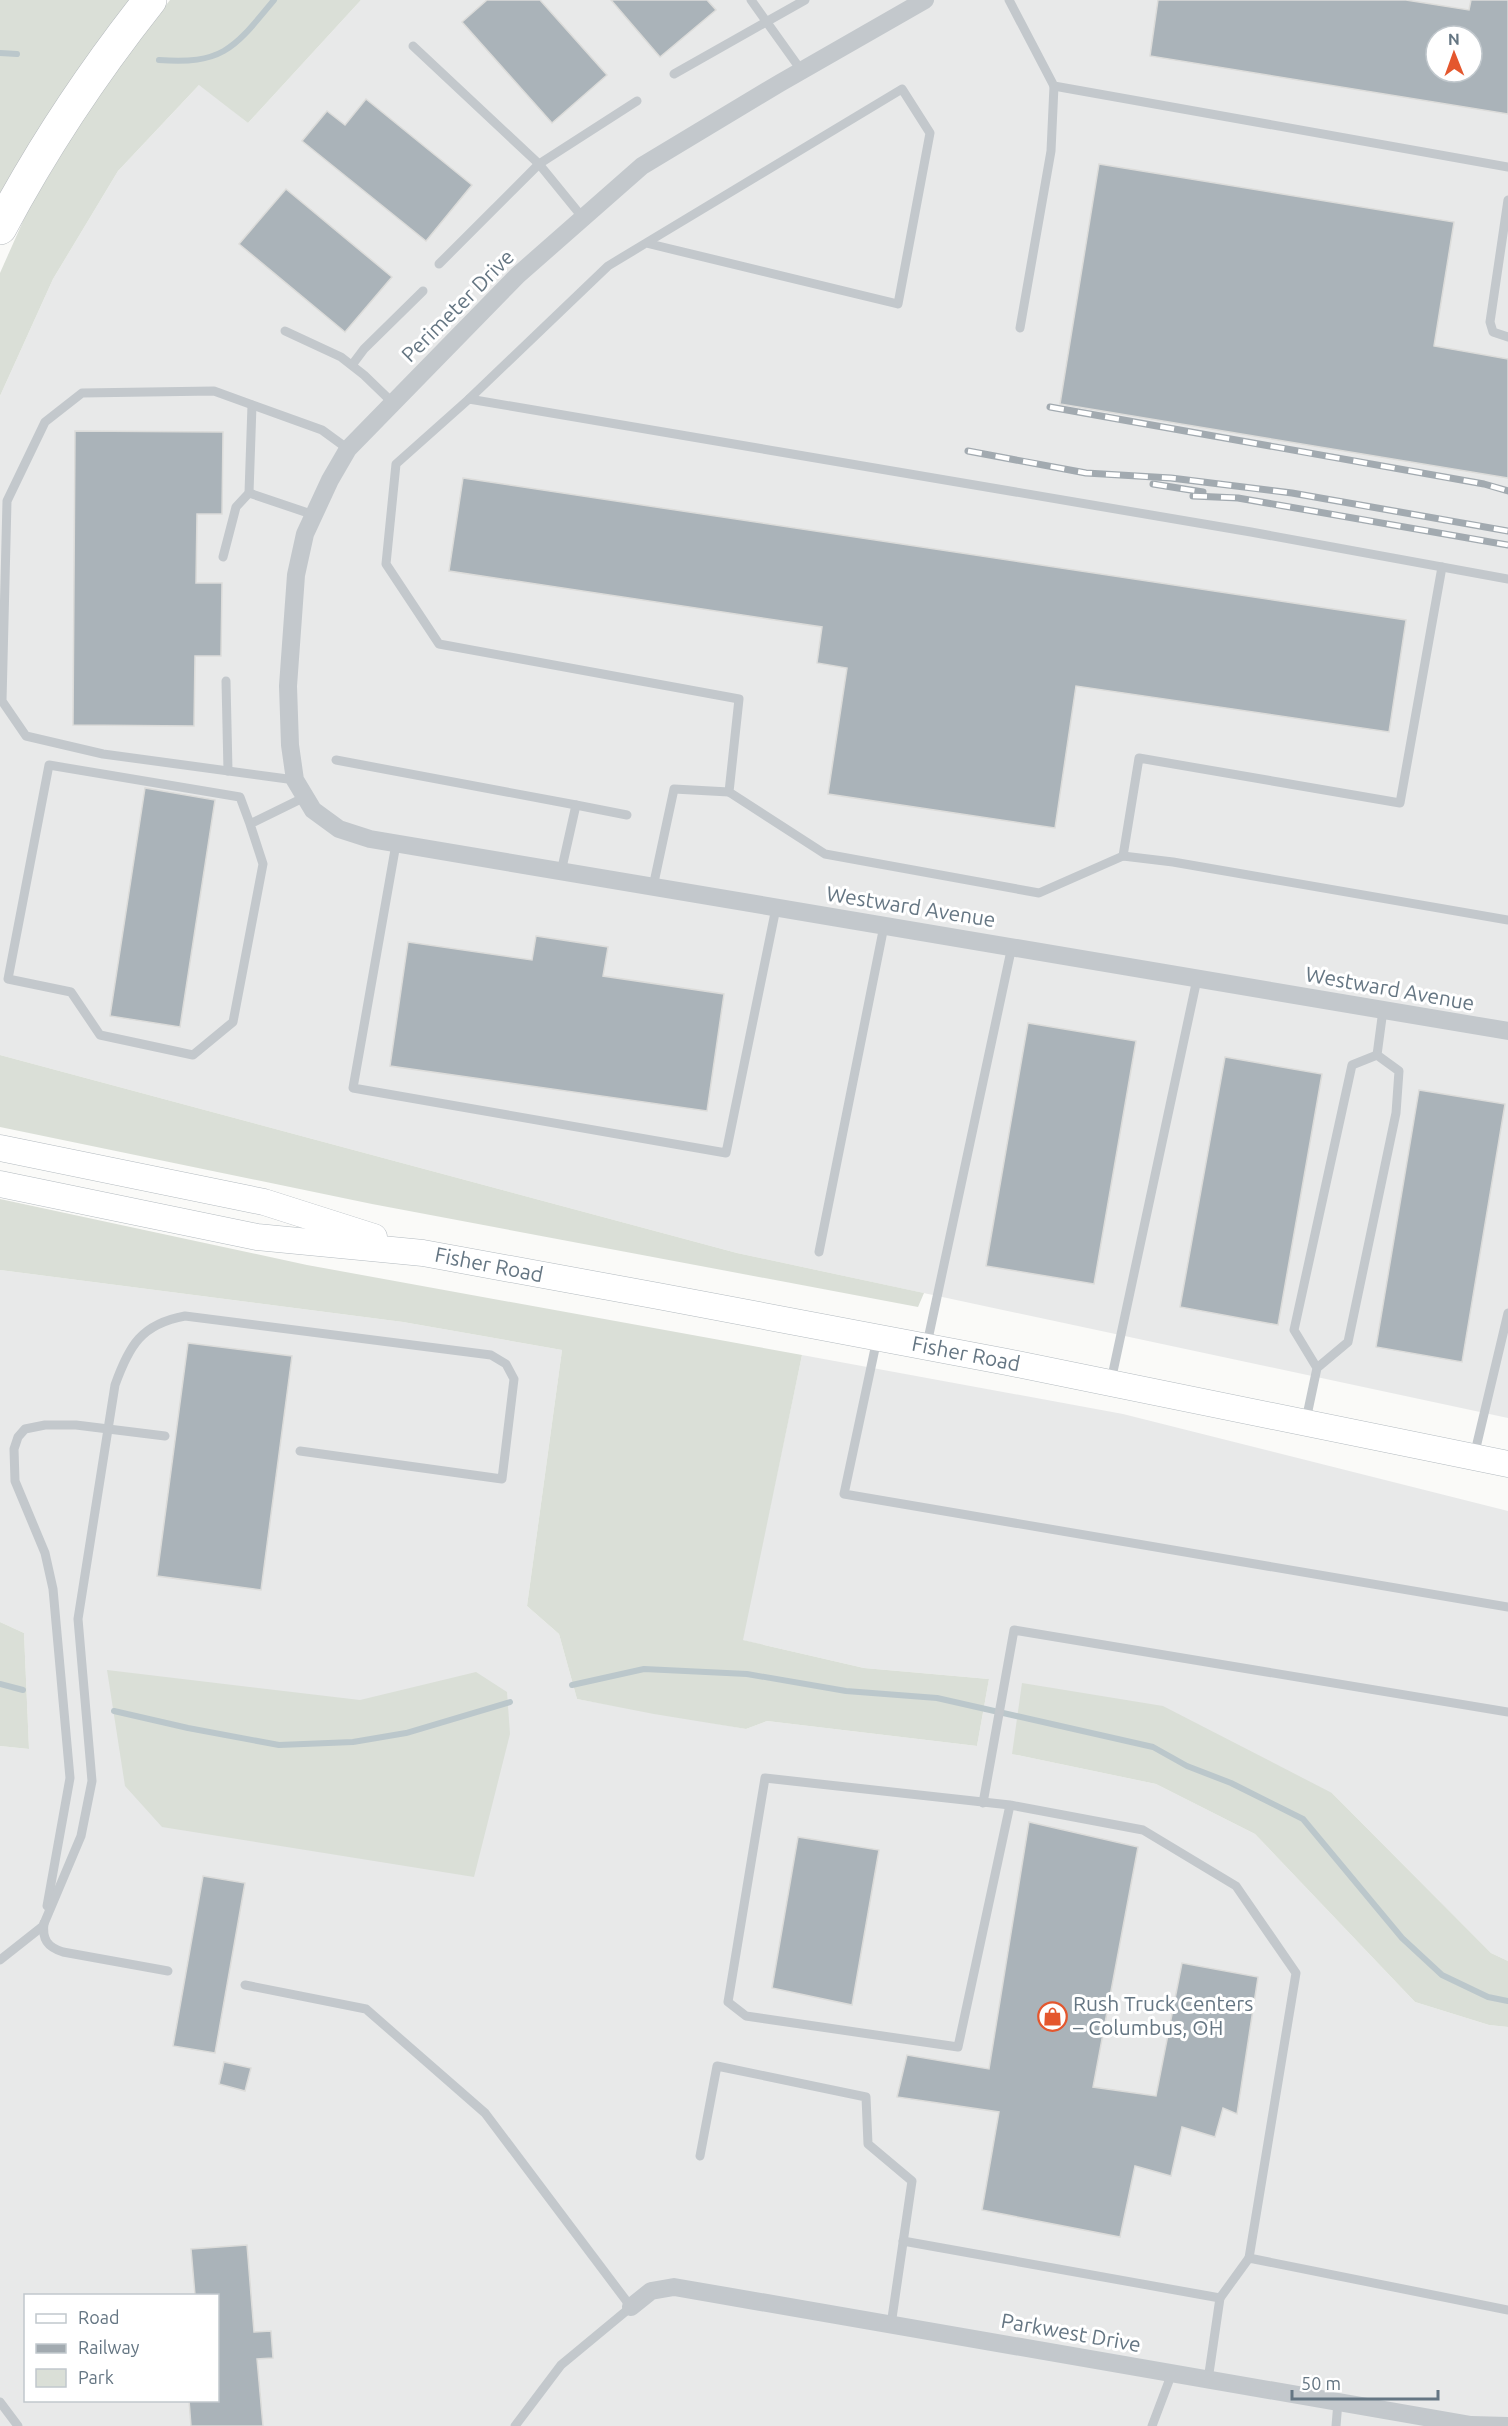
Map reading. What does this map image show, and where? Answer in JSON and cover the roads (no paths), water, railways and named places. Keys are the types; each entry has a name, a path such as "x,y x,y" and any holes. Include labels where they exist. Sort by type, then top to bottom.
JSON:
{"highway":[{"path":"0,228 31,168 69,110 108,52 150,0"}],"main road":[{"name":"Fisher Road","path":"0,1148 264,1202 423,1253"},
{"name":"Fisher Road","path":"0,1184 257,1237 423,1253 927,1347 1508,1464"}],"street":[{"name":"Perimeter Drive","path":"309,804 295,780 290,745 288,686 296,575 305,534 330,480 348,449 518,275 642,166 801,70 925,0"},
{"name":"Westward Avenue","path":"309,804 339,829 396,844 1012,946 1508,1032"},
{"name":"Parkwest Drive","path":"631,2307 651,2291 674,2287 1471,2425 1508,2426"}],"lane":[{"path":"751,0 801,70"},
{"path":"674,74 805,0"},
{"path":"1009,0 1054,86 1051,151 1020,328"},
{"path":"412,46 539,164 583,218"},
{"path":"1054,86 1508,167"},
{"path":"646,243 898,304 930,133 902,89 646,243 608,266 469,399 396,464 386,564 439,644 739,699 729,792"},
{"path":"439,264 539,164 637,101"},
{"path":"1508,200 1490,322 1493,332 1508,337"},
{"path":"352,365 364,349 423,291"},
{"path":"285,331 341,357 394,404"},
{"path":"295,780 103,754 26,736 2,701 7,501 45,422 82,393 214,391 322,430 348,449"},
{"path":"469,399 1251,532 1508,579"},
{"path":"224,557 236,507 249,493 252,405"},
{"path":"249,493 314,515"},
{"path":"1123,856 1139,758 1400,804 1442,567"},
{"path":"226,681 228,771"},
{"path":"336,760 627,815"},
{"path":"49,765 240,796 250,824 263,864 233,1022 193,1055 100,1035 71,992 8,979 49,765"},
{"path":"653,887 674,789 729,792 825,854 1038,893 1123,856 1173,862 1508,920"},
{"path":"250,824 309,804"},
{"path":"561,872 576,805"},
{"path":"396,844 353,1088 726,1153 776,908"},
{"path":"819,1252 884,926"},
{"path":"927,1347 1012,946"},
{"path":"1110,1383 1197,979"},
{"path":"1377,1055 1383,1010"},
{"path":"1317,1368 1294,1330 1352,1065 1377,1055"},
{"path":"1305,1423 1317,1368 1348,1342 1396,1113 1400,1071 1377,1055"},
{"path":"1473,1457 1508,1313"},
{"path":"0,1960 43,1926 81,1836 92,1781 78,1619 106,1429 115,1385 125,1358 139,1337 151,1327 168,1319 185,1316 491,1355 506,1364 513,1379 502,1479 300,1451"},
{"path":"878,1338 844,1494 1508,1607"},
{"path":"165,1436 45,1425 25,1429 18,1437 14,1449 15,1481 45,1553 53,1589 70,1778 43,1926 44,1939 51,1948 57,1950 168,1971"},
{"path":"983,1803 1014,1630 1508,1712"},
{"path":"1010,1805 958,2047 746,2016 728,2002 765,1778 1010,1805 1143,1830 1236,1886 1296,1973 1249,2258 1220,2298 1208,2380"},
{"path":"245,1985 366,2010 486,2113 631,2307 561,2365 515,2426"},
{"path":"700,2156 717,2066 866,2097 868,2144 912,2181 891,2325"},
{"path":"903,2241 1220,2298"},
{"path":"1249,2258 1508,2310"},
{"path":"1152,2426 1172,2373"},
{"path":"0,2402 18,2426"},
{"path":"1336,2426 1338,2402"}],"waterway":[{"path":"159,60 199,59 214,56 226,50 249,30 274,0"},
{"path":"0,53 17,54"},
{"path":"572,1685 644,1669 747,1674 846,1691 937,1698 1153,1747 1187,1766 1231,1783 1303,1819 1402,1938 1442,1975 1488,1997 1508,2001"},
{"path":"0,1684 23,1690"},
{"path":"114,1711 279,1745 353,1742 406,1733 510,1702"}],"railway":[{"path":"1050,407 1484,484 1508,491"},
{"path":"968,451 1086,473 1171,478 1292,493 1508,531"},
{"path":"1153,484 1203,492"},
{"path":"1193,496 1238,498 1508,545"}],"place":[{"name":"Rush Truck Centers – Columbus, OH","path":"1052,2016"}]}
